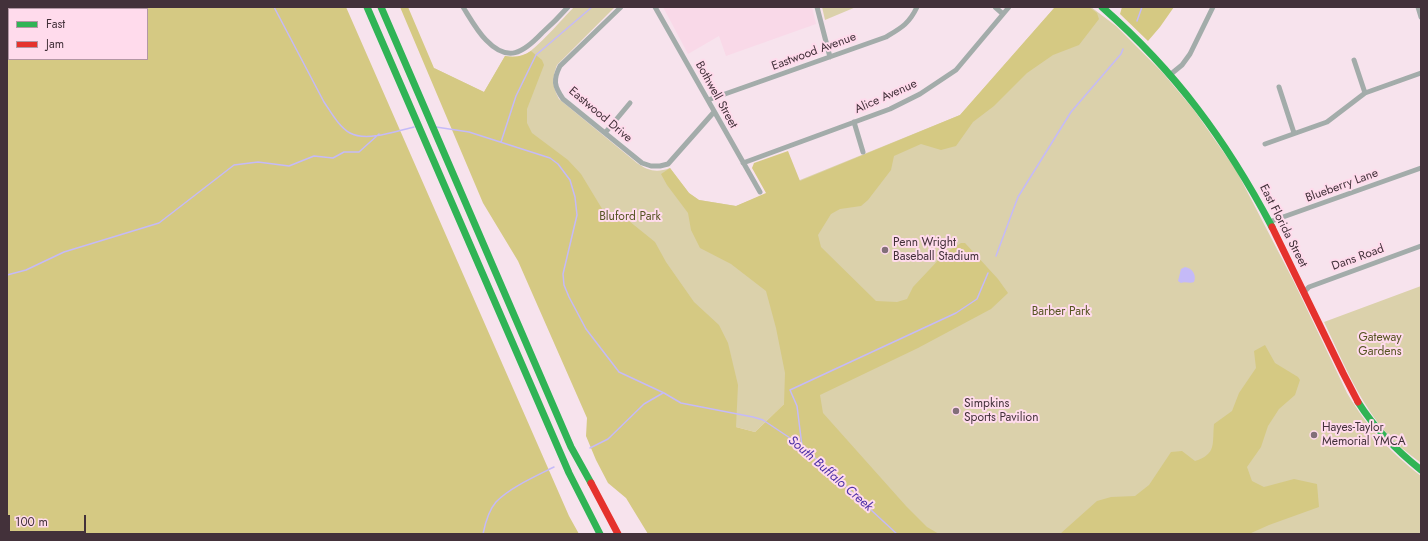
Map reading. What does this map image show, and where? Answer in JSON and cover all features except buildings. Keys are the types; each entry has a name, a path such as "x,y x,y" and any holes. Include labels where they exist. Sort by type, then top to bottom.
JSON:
{"main road":[{"path":"367,7 570,473 600,534"},
{"path":"381,7 571,447 618,534"},
{"name":"East Florida Street","path":"1102,7 1171,74 1232,155 1269,222 1344,376 1360,405 1379,432 1398,451 1421,470"},
{"path":"1110,14 1115,7"}],"street":[{"path":"463,7 484,39 496,49 507,53 518,52 529,47 568,7"},
{"name":"Eastwood Drive","path":"620,7 560,66 556,75 555,83 563,99 642,163 651,166 668,164 714,112"},
{"name":"Bothwell Street","path":"655,7 760,192"},
{"path":"817,7 830,57"},
{"name":"Eastwood Avenue","path":"708,100 886,37 904,26 912,18 917,7"},
{"path":"995,7 1003,14"},
{"name":"Alice Avenue","path":"743,162 890,109 920,94 956,70 1009,7"},
{"path":"1171,74 1182,65 1190,54 1213,7"},
{"path":"1354,60 1365,93"},
{"path":"1265,144 1327,122 1365,93 1421,73"},
{"path":"1279,87 1294,133"},
{"path":"605,133 630,103"},
{"path":"854,122 863,152"},
{"name":"Blueberry Lane","path":"1269,222 1421,168"},
{"name":"Dans Road","path":"1304,292 1309,287 1421,246"}],"shaded area":[{"path":"7,7 346,7 569,516 579,534 7,534"},
{"path":"400,7 408,7 434,68 484,92 505,56 519,56 531,51 542,60 544,65 527,109 527,123 532,133 568,160 581,174 604,212 629,221 655,242 666,262 694,302 719,325 728,343 738,385 736,427 755,432 784,404 785,373 776,328 766,291 731,264 700,248 691,230 688,213 667,185 661,174 670,168 689,193 699,200 736,206 766,193 752,168 754,163 788,151 800,181 960,115 1055,7 1089,7 1097,13 1099,19 1079,45 1053,55 1027,73 994,106 973,122 956,146 941,150 921,144 894,156 891,170 868,200 861,206 840,209 831,214 818,235 821,247 876,301 897,302 907,299 913,287 945,253 961,243 965,243 998,279 1008,293 991,309 918,348 820,395 823,413 906,506 927,527 939,534 648,534 626,498 608,483 596,460 586,436 587,418 518,261 483,203"},
{"path":"663,7 812,7 816,24 726,56 719,36 688,54"},
{"path":"1122,7 1174,7 1148,41 1120,14"},
{"path":"1185,267 1193,272 1195,277 1194,282 1181,283 1178,281 1181,269"},
{"path":"1265,345 1275,363 1298,377 1300,380 1295,395 1279,409 1268,426 1261,447 1247,467 1252,481 1264,487 1294,479 1317,484 1319,507 1249,534 1060,534 1097,501 1111,497 1135,496 1149,485 1171,452 1182,451 1195,461 1207,455 1213,443 1214,424 1232,411 1239,393 1256,368 1254,351"}],"green space":[{"name":"Barber Park","path":"574,7 615,7 557,65 554,74 554,82 555,90 559,99 641,166 657,171 670,168 689,193 699,200 736,206 960,115 1055,7 1091,7 1116,26 1162,72 1194,110 1236,170 1293,280 1347,393 1371,428 1399,458 1421,476 1421,534 910,534 784,404 755,432 736,427 434,68 484,92 505,56 519,56 529,52 542,41"},
{"path":"822,7 856,7 825,20"},
{"name":"Gateway Gardens","path":"1421,286 1421,463 1401,448 1374,418 1358,392 1324,322"}],"waterway":[{"name":"South Buffalo Creek","path":"274,7 324,102 342,127 350,133 365,136 382,135 414,127"},
{"path":"501,142 516,96 536,55 592,7"},
{"path":"1137,21 1142,7"},
{"path":"996,256 1018,197 1071,112 1121,54 1123,49"},
{"name":"South Buffalo Creek","path":"436,127 469,132 550,158 558,164 570,180 575,197 577,215 563,274 564,285 586,329 619,372 664,393 681,403 763,420 802,446 897,534"},
{"path":"7,275 26,270 64,252 159,223 234,165 258,162 289,166 314,156 333,158 344,152 359,152 379,134"},
{"path":"802,446 797,406 790,390 956,313 977,299 988,273"},
{"path":"590,448 608,439 644,404 663,393"},
{"path":"483,534 489,513 501,497 515,487 554,467"}],"traffic: fast":[{"path":"367,7 569,473 600,534"},
{"path":"381,7 571,447 591,483"},
{"path":"1102,7 1153,57 1198,109 1218,136 1255,195 1272,227"},
{"path":"1358,402 1386,439 1421,470"}],"traffic: jam":[{"path":"1272,227 1358,402"},
{"path":"591,483 618,534"}],"place":[{"name":"Penn Wright Baseball Stadium","path":"885,250"},
{"name":"Simpkins Sports Pavilion","path":"956,411"},
{"name":"Hayes-Taylor Memorial YMCA","path":"1314,435"}],"park label":[{"name":"Bluford Park","path":"630,217"}]}
